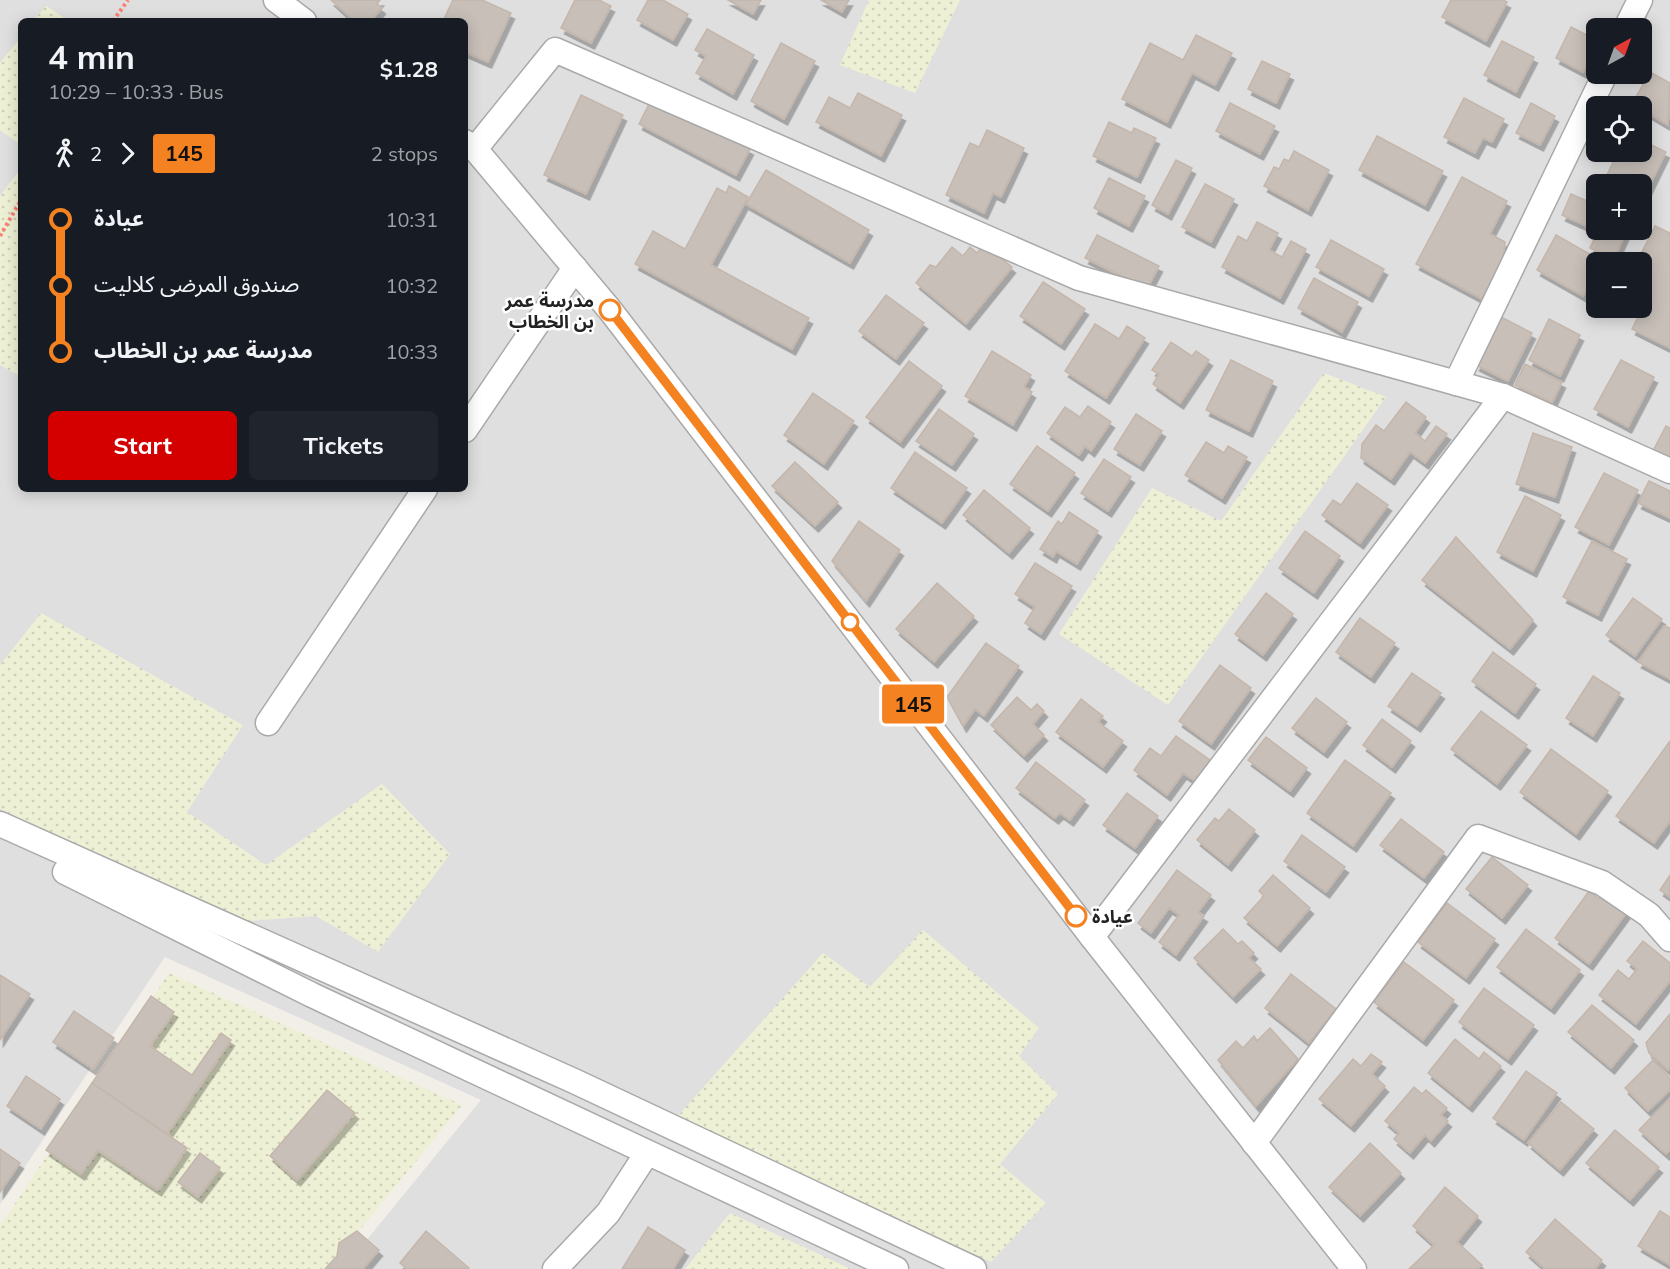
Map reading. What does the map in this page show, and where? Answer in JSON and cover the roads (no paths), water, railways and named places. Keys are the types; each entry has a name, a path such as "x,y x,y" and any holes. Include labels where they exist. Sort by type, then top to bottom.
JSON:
{"street":[{"path":"276,0 300,18"},
{"path":"1631,18 1640,0"},
{"path":"1354,1269 1092,937 610,310 470,145 555,50 1079,278 1503,396 1670,471"},
{"path":"1456,383 1600,84"},
{"path":"468,426 575,268"},
{"path":"1092,937 1503,396"},
{"path":"268,723 423,492"},
{"path":"0,825 564,1076 974,1269"},
{"path":"1254,1143 1478,837 1602,883 1649,915 1670,939"},
{"path":"0,842 312,995 896,1269"},
{"path":"555,1269 608,1213 647,1153"}],"place":[{"name":"مدرسة عمر بن الخطاب","path":"610,310"},
{"name":"عيادة","path":"1076,916"}]}
